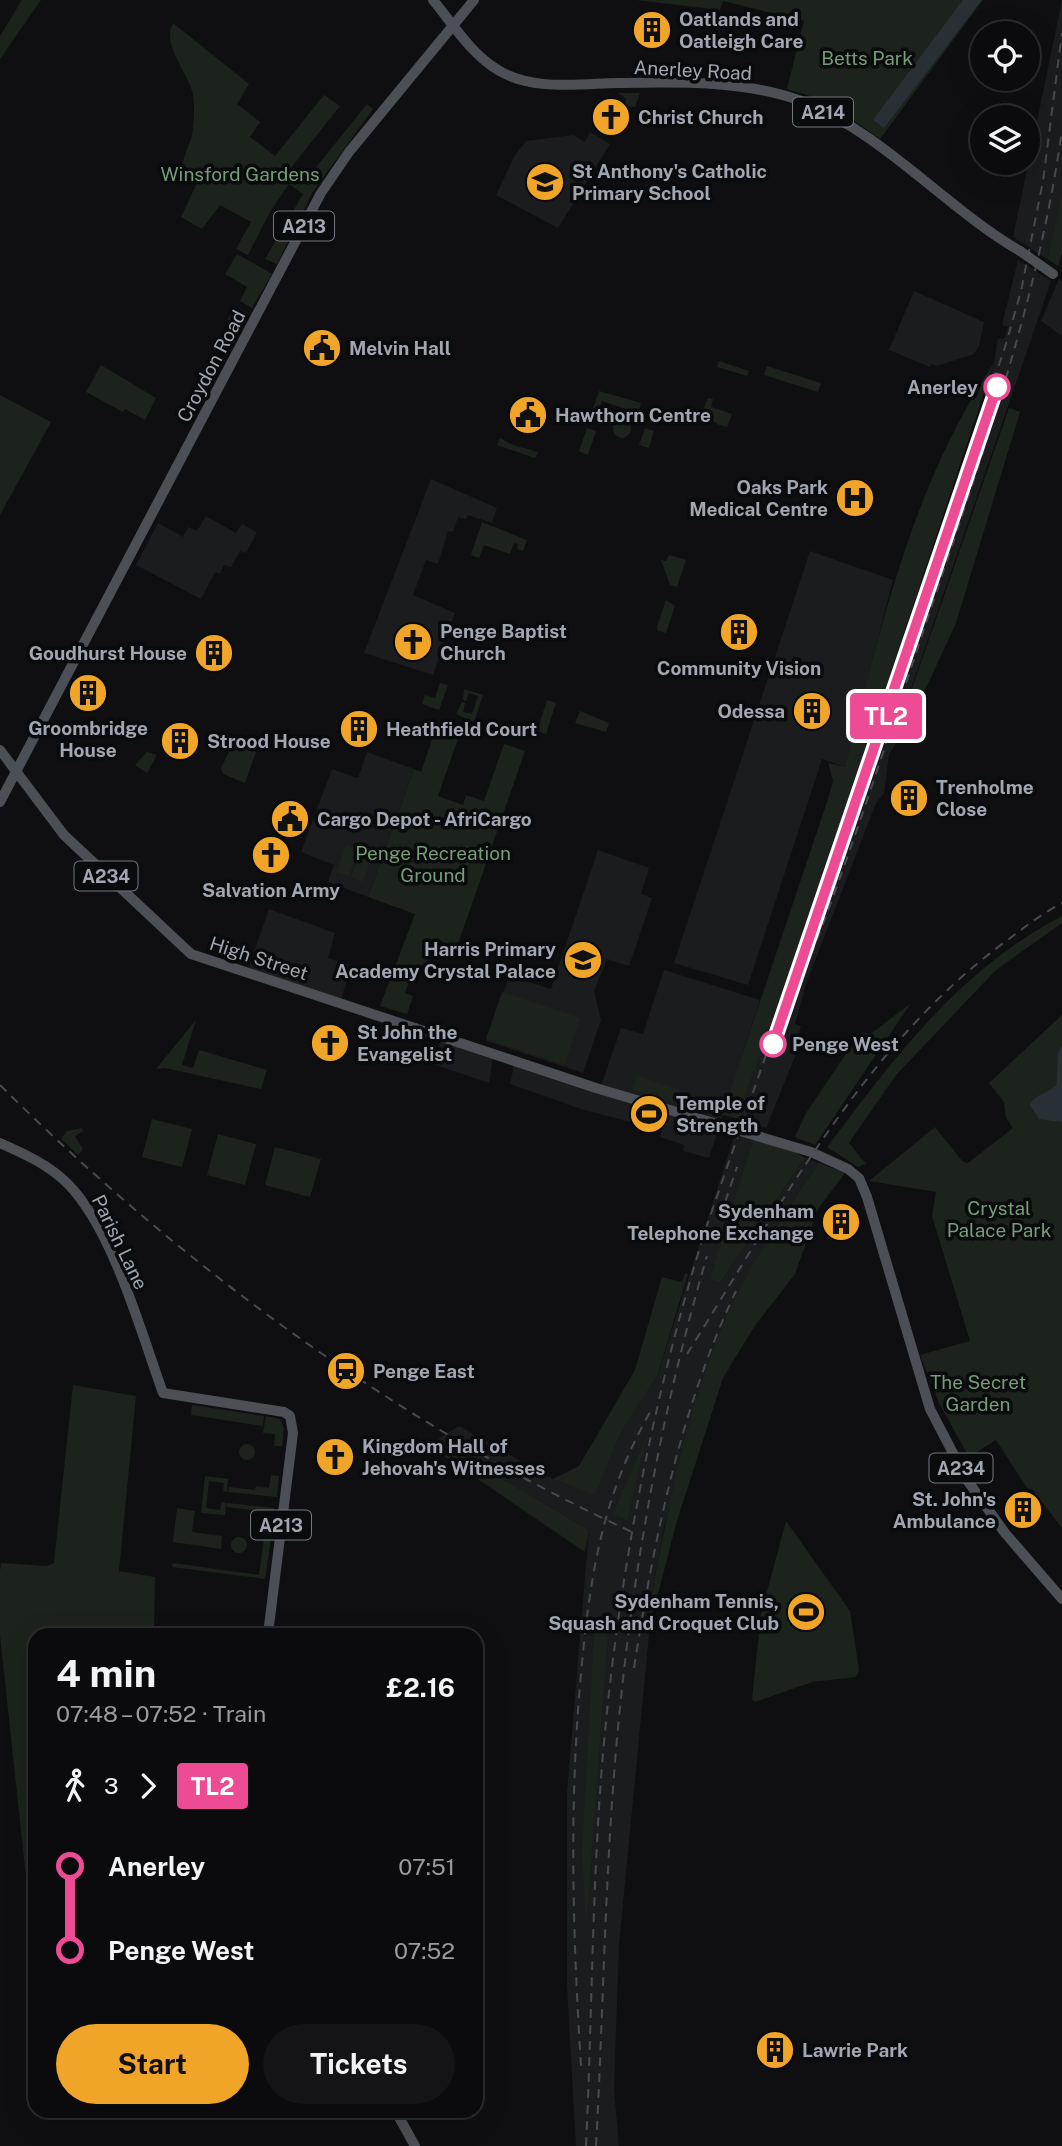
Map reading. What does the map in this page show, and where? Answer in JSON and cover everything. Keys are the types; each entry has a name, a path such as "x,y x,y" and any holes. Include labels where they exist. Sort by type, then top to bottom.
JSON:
{"main road":[{"name":"A214","path":"433,0 453,26"},
{"name":"Croydon Road","path":"16,773 321,193 349,152 474,0"},
{"name":"Anerley Road","path":"453,26 489,64 503,73 526,81 574,85 724,86 774,93 801,101 862,136 1057,278"},
{"name":"High Street","path":"0,750 64,835 191,954 596,1088 785,1143 842,1165 859,1178 930,1409 967,1480 1005,1533 1062,1599"},
{"name":"A213","path":"0,802 16,773"},
{"name":"Parish Lane","path":"0,1143 48,1168 69,1185 88,1211 129,1299 163,1393 284,1412 290,1416 293,1433 269,1628"},
{"path":"400,2118 415,2146"}],"shaded area":[{"path":"963,0 982,0 884,128 873,120"},
{"path":"1062,0 1062,252 1058,266 1013,237 1026,175 1040,175 1040,106"},
{"name":"St Anthony's Catholic Primary School","path":"590,132 610,144 558,228 496,195 515,155 526,141 573,135 585,142"},
{"path":"1018,260 1051,281 904,709 889,755 884,793 876,803 806,984 795,1024 801,1026 795,1047 798,1049 766,1128 741,1119 743,1101 978,416 992,374 998,338 1004,339 1008,327 1002,325"},
{"path":"1059,279 1062,281 1062,336 1041,321"},
{"path":"914,291 984,322 979,346 974,354 937,366 931,364 930,367 889,350"},
{"path":"431,479 497,508 492,523 468,515 466,519 458,517 453,532 448,531 438,564 426,560 413,595 455,613 433,675 364,653"},
{"path":"206,516 236,533 242,524 257,532 246,553 240,551 231,567 224,565 220,574 215,572 201,599 136,565 158,523 183,537 188,527 197,531"},
{"path":"810,551 893,580 845,767 822,759 748,985 674,963"},
{"path":"367,752 414,769 368,897 328,882 334,865 301,852 332,769 358,778"},
{"name":"Harris Primary Academy Crystal Palace","path":"598,850 649,868 641,894 652,898 629,966 607,959 594,991 601,1020 583,1073 487,1041 509,976 551,989"},
{"path":"269,909 335,933 328,958 352,965 340,1002 247,972"},
{"path":"664,970 760,1000 709,1158 683,1151 684,1145 660,1137 662,1130 584,1110 510,1084 515,1061 599,1092 621,1028 643,1034"},
{"path":"441,1041 493,1058 489,1083 433,1064"},
{"path":"1062,1046 1062,1122 1039,1119 1030,1105 1057,1084 1058,1052"},
{"path":"735,1134 753,1140 711,1279 720,1283 805,1158 819,1163 772,1232 733,1303 706,1374 665,1523 646,1625 650,1625 619,1945 614,2089 619,2146 576,2146 567,1986 567,1792 589,1530 436,1440 459,1426 553,1479 595,1494 621,1433 657,1376"}],"green space":[{"path":"22,0 41,0 0,59 0,36"},
{"name":"Betts Park","path":"636,0 983,0 880,139 827,101 787,89 804,21 723,1 720,10"},
{"name":"Winsford Gardens","path":"173,23 249,84 237,104 260,122 250,137 275,156 324,95 340,106 290,169 305,181 367,104 373,109 312,193 277,264 265,259 303,194 289,184 270,212 248,255 236,249 251,222 220,205 202,229 181,217 198,181 183,166 192,134 194,100 170,41"},
{"path":"618,93 640,93 635,107 625,106 626,99"},
{"path":"1062,194 1062,252 1058,266 1048,259"},
{"path":"237,254 272,274 252,308 240,301 247,287 225,274"},
{"path":"235,306 248,313 240,328 227,321"},
{"path":"719,361 749,371 747,376 717,367"},
{"path":"994,363 801,940 743,1101 741,1119 722,1115 829,796 833,781 828,763 845,767 886,610 920,508 941,458"},
{"path":"101,365 156,398 145,420 125,409 123,412 86,392"},
{"path":"767,366 821,383 818,392 764,375"},
{"path":"599,391 641,403 638,413 602,401 598,411 593,409"},
{"path":"0,395 51,422 0,515"},
{"path":"708,398 713,399 711,407 732,414 727,427 717,424 702,412"},
{"path":"1009,408 1020,412 956,623 925,690 889,755"},
{"path":"622,420 628,423 631,429 628,435 622,438 616,435 613,429 616,423"},
{"path":"587,428 596,431 588,455 579,451"},
{"path":"645,428 654,431 649,448 639,445"},
{"path":"500,438 538,452 535,458 497,445"},
{"path":"482,522 527,540 523,551 517,549 518,544 514,543 510,554 484,545 479,558 471,555"},
{"path":"669,555 686,560 677,587 670,585 661,560 666,561"},
{"path":"666,600 675,606 666,633 658,631 657,627"},
{"path":"440,683 448,685 439,710 422,704 425,695 435,698"},
{"path":"464,689 483,695 474,722 456,714 462,702 465,703 463,712 472,714 478,696 469,693 466,701 463,700"},
{"path":"547,700 556,703 546,734 537,731"},
{"path":"580,711 609,723 606,732 575,723"},
{"name":"Penge Recreation Ground","path":"438,722 461,730 438,796 463,805 466,795 484,801 504,744 525,751 457,947 435,939 424,972 418,970 415,977 411,976 405,993 413,996 407,1014 380,1006 415,914 368,897 414,769 421,772"},
{"path":"233,744 256,752 245,783 223,774 221,768"},
{"path":"147,752 157,755 147,773 135,765"},
{"path":"346,845 358,850 349,876 336,872"},
{"path":"361,851 373,855 363,882 351,877"},
{"path":"1062,916 1062,923 996,970 896,1075 849,1143 866,1164 858,1167 827,1147 904,1049 960,989 991,962"},
{"path":"502,992 580,1018 565,1065 486,1039"},
{"path":"911,1003 815,1145 795,1137 806,1113 860,1033 872,1033"},
{"name":"Crystal Palace Park","path":"1062,1015 1062,1528 1032,1489 1028,1489 996,1440 969,1457 939,1403 920,1355 970,1341 932,1216 936,1192 869,1181 935,1127 963,1162 968,1163 1013,1128 1006,1118 1004,1102 989,1083"},
{"path":"196,1020 182,1065 193,1068 199,1050 267,1070 261,1089 165,1068 156,1069"},
{"path":"637,1075 690,1094 686,1106 632,1090"},
{"path":"152,1119 192,1129 182,1167 142,1157"},
{"path":"82,1128 83,1131 75,1136 83,1149 78,1155 61,1139 67,1131"},
{"path":"218,1134 256,1144 245,1185 207,1175"},
{"path":"753,1140 780,1144 805,1158 720,1283 710,1279"},
{"path":"275,1147 321,1159 310,1197 265,1185"},
{"path":"819,1163 845,1173 818,1209 795,1274 754,1327 723,1378 676,1524 650,1625 646,1626 679,1462 702,1381 733,1303 752,1267"},
{"path":"685,1273 688,1274 657,1376 621,1433 595,1495 553,1479 579,1466 635,1370 662,1277 682,1282"},
{"path":"73,1385 136,1396 119,1571 155,1577 154,1628 28,1628 28,1879 0,1635 0,1571 1,1563 47,1566 54,1563"},
{"path":"192,1405 264,1416 263,1426 191,1415"},
{"path":"266,1416 280,1419 284,1429 282,1446 274,1446 275,1434 263,1433"},
{"path":"647,1436 627,1520 613,1514"},
{"path":"436,1440 589,1530 585,1552 426,1444"},
{"path":"244,1444 250,1444 255,1452 253,1458 244,1460 239,1455 239,1449"},
{"path":"271,1475 279,1476 277,1497 228,1492 229,1487 255,1490 256,1486 269,1488"},
{"path":"205,1476 228,1479 227,1492 223,1491 224,1483 209,1481 206,1508 220,1510 222,1502 226,1503 225,1515 201,1513"},
{"path":"227,1503 274,1508 272,1529 264,1528 265,1516 252,1515 252,1510 227,1507"},
{"path":"177,1508 195,1511 192,1532 222,1536 221,1549 173,1542"},
{"name":"Sydenham Tennis, Squash and Croquet Club","path":"786,1521 850,1611 859,1670 856,1677 812,1682 755,1702 752,1699 761,1614"},
{"path":"265,1531 272,1532 265,1579 172,1567 173,1563 259,1575"},
{"path":"239,1537 245,1539 245,1551 239,1553 233,1551 231,1545 233,1539"},
{"path":"595,1618 609,1619 586,1928 582,1852"}],"railway":[{"path":"586,2146 602,1765 627,1562 653,1428 668,1362 705,1231 842,835 1006,344 1021,291 1043,181 1062,33"},
{"path":"811,955 874,780 1008,370 1039,252 1062,130"},
{"path":"687,1354 792,1186 869,1077 911,1027 958,980 1022,929 1062,903"},
{"path":"0,1085 70,1152 143,1216 218,1278 296,1336 377,1391 460,1442 545,1489 632,1532"},
{"path":"720,1217 737,1167"},
{"path":"596,2146 611,1817 626,1651 653,1480 677,1367 707,1256"},
{"path":"634,1668 650,1572 671,1476 699,1382 736,1291"},
{"path":"581,2066 574,1923 573,1828 584,1647 593,1576 609,1508 620,1474 653,1407"}],"train":[{"name":"TL2","path":"773,1044 997,387"}],"place":[{"name":"Oatlands and Oatleigh Care","path":"652,30"},
{"name":"Christ Church","path":"611,117"},
{"name":"St Anthony's Catholic Primary School","path":"545,182"},
{"name":"Melvin Hall","path":"322,348"},
{"name":"Anerley","path":"997,387"},
{"name":"Hawthorn Centre","path":"528,415"},
{"name":"Oaks Park Medical Centre","path":"855,498"},
{"name":"Community Vision","path":"739,632"},
{"name":"Penge Baptist Church","path":"413,642"},
{"name":"Goudhurst House","path":"214,653"},
{"name":"Groombridge House","path":"88,693"},
{"name":"Odessa","path":"812,711"},
{"name":"Heathfield Court","path":"359,729"},
{"name":"Strood House","path":"180,741"},
{"name":"Trenholme Close","path":"909,798"},
{"name":"Cargo Depot - AfriCargo","path":"290,819"},
{"name":"Salvation Army","path":"271,855"},
{"name":"Harris Primary Academy Crystal Palace","path":"583,960"},
{"name":"St John the Evangelist","path":"330,1043"},
{"name":"Penge West","path":"773,1044"},
{"name":"Temple of Strength","path":"649,1114"},
{"name":"Sydenham Telephone Exchange","path":"841,1222"},
{"name":"Penge East","path":"346,1371"},
{"name":"Kingdom Hall of Jehovah's Witnesses","path":"335,1457"},
{"name":"St. John's Ambulance","path":"1023,1510"},
{"name":"Sydenham Tennis, Squash and Croquet Club","path":"806,1612"},
{"name":"Lawrie Park","path":"775,2050"}],"park label":[{"name":"The Secret Garden","path":"978,1393"}]}
